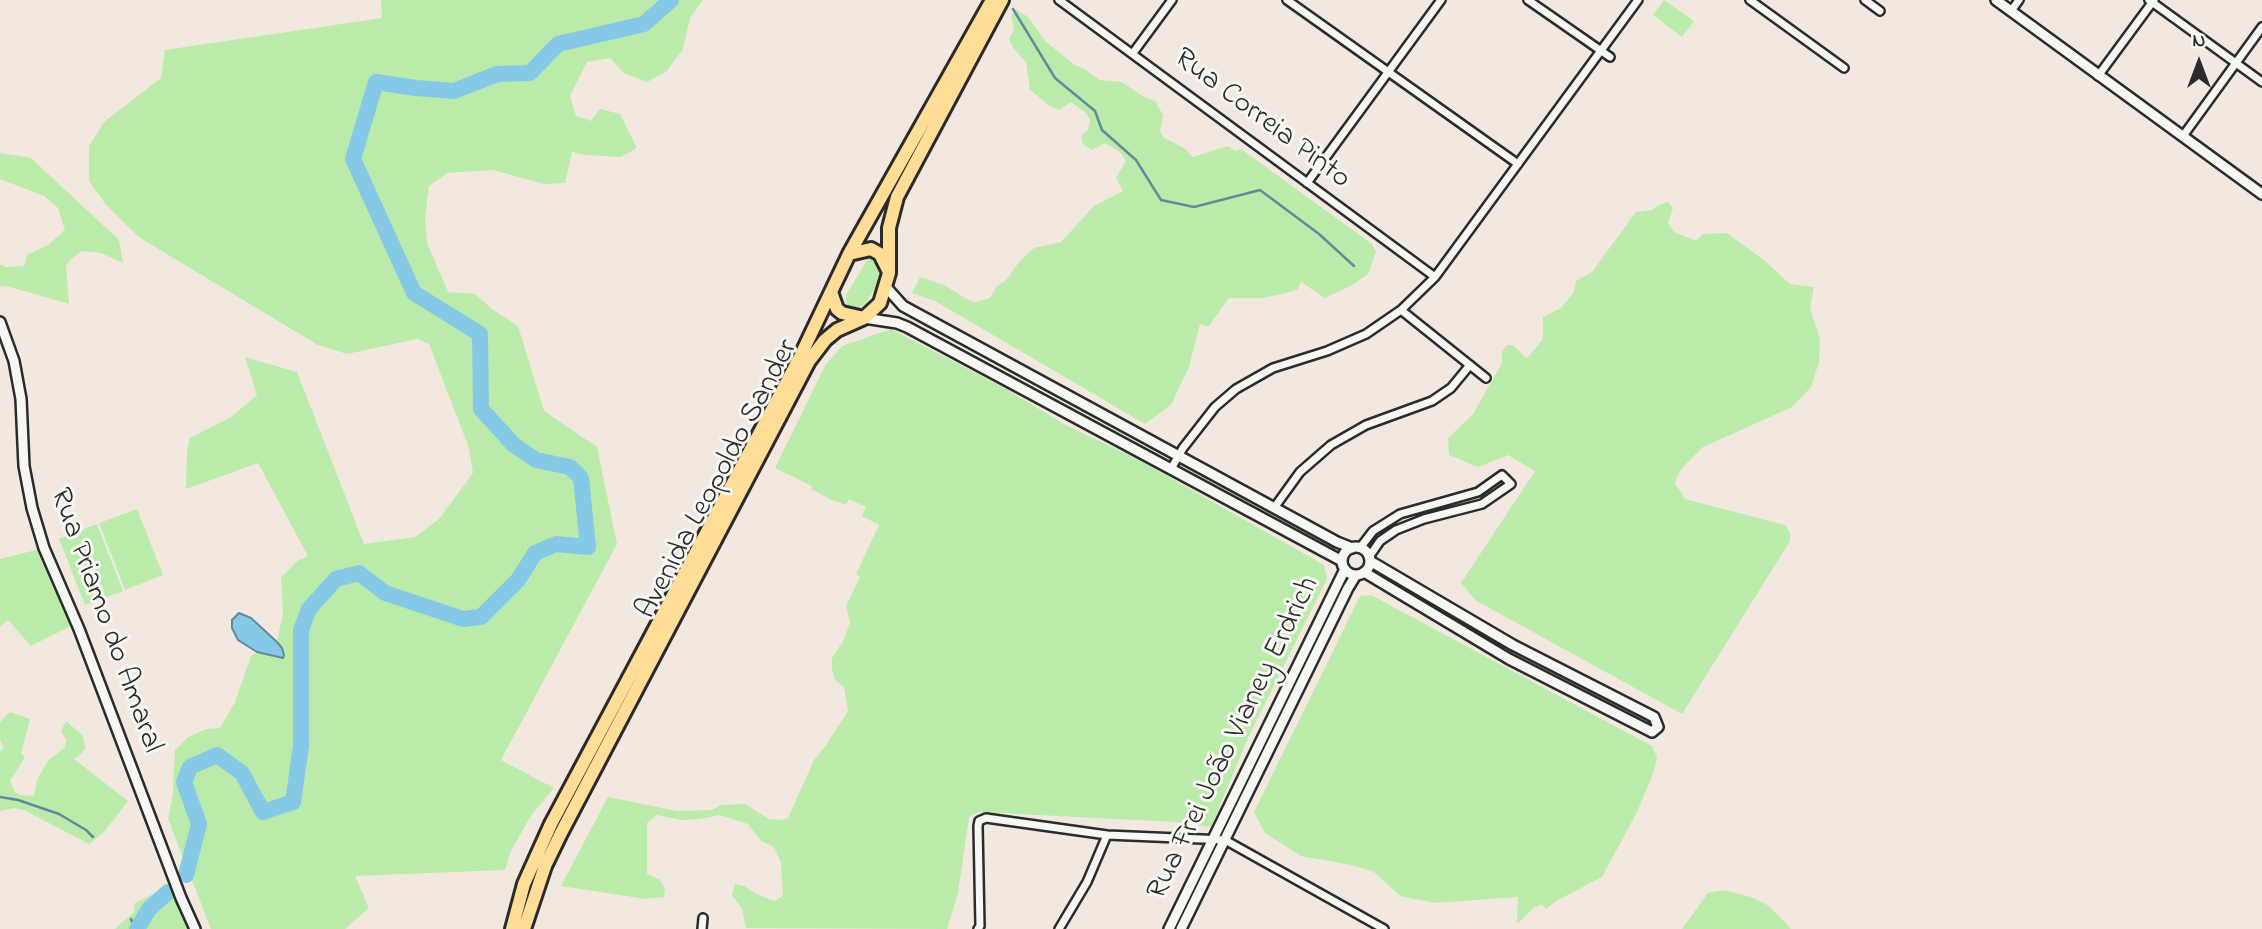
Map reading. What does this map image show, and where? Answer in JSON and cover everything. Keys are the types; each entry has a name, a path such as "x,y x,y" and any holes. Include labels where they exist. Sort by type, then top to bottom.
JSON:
{"highway":[{"name":"Avenida Leopoldo Sander","path":"512,929 524,884 551,824 734,482 772,405 800,357 849,254 992,0"},
{"name":"Avenida Leopoldo Sander","path":"524,929 545,866 561,833 809,361 825,340 837,330 864,318 880,303 889,273 889,228 897,197 1002,0"},
{"path":"849,254 871,249 880,254 889,273"},
{"path":"831,292 837,310 864,318"}],"street":[{"name":"Rua Correia Pinto","path":"1059,0 1434,277"},
{"path":"1133,53 1172,0"},
{"path":"1287,0 1518,164"},
{"path":"1307,183 1441,0"},
{"path":"1528,0 1610,57"},
{"path":"1171,469 1215,407 1248,381 1285,363 1353,340 1401,310 1434,277 1639,0"},
{"path":"1750,0 1844,68"},
{"path":"1865,0 1880,11"},
{"path":"1996,0 2262,193"},
{"path":"2011,11 2019,0"},
{"path":"2098,76 2152,1 2262,82"},
{"path":"2183,136 2262,27"},
{"path":"864,318 907,327 1171,469 1509,659 1652,732 1658,727 1654,718 1513,645 1356,548 1274,508 902,306 886,287"},
{"path":"1401,310 1486,378"},
{"name":"Rua Priamo do Amaral","path":"0,322 14,361 21,399 24,466 32,508 44,548 79,629 195,929"},
{"path":"1274,508 1300,472 1331,445 1366,425 1432,401 1451,388 1470,365"},
{"path":"1356,548 1373,531 1400,514 1478,492 1502,475 1511,484 1482,504 1424,519 1396,530 1380,541 1370,559"},
{"name":"Rua Frei João Vianey Erdrich","path":"1172,925 1343,565 1345,553 1356,548"},
{"name":"Rua Frei João Vianey Erdrich","path":"1184,928 1348,588 1370,559"},
{"path":"978,929 979,821 986,818 1107,835 1225,840 1382,929"},
{"path":"1059,929 1087,882 1107,835"},
{"path":"702,929 703,918"},
{"path":"1172,925 1184,928"}],"green space":[{"path":"381,0 703,0 690,18 683,49 666,72 647,82 624,73 610,58 587,62 570,96 576,116 591,121 600,109 620,114 637,148 621,157 572,152 565,183 544,184 493,170 447,173 429,186 425,217 427,243 448,292 475,294 518,326 544,411 597,447 617,544 501,760 554,788 530,817 511,851 505,870 355,876 369,908 345,929 211,929 168,819 173,793 175,750 187,738 206,729 220,728 235,702 251,656 257,652 275,657 282,648 277,642 283,613 281,578 297,561 308,556 258,463 186,489 190,438 231,417 257,395 245,357 297,372 364,544 415,537 439,519 473,473 469,448 429,344 417,339 347,354 318,345 140,238 106,205 89,181 89,146 104,122 161,78 165,50 382,18"},
{"path":"1664,0 1694,21 1682,37 1653,15"},
{"path":"1016,9 1028,17 1046,42 1075,65 1100,80 1122,82 1142,96 1155,101 1163,115 1160,131 1164,138 1186,149 1192,157 1228,146 1236,151 1241,149 1372,244 1376,252 1368,274 1325,298 1301,282 1298,289 1287,293 1262,298 1229,298 1208,327 1200,324 1189,367 1171,405 1145,424 935,301 912,293 920,277 944,285 975,302 990,298 996,287 1007,279 1019,262 1034,248 1061,242 1094,206 1123,191 1116,178 1126,161 1120,152 1105,143 1092,150 1083,144 1081,136 1088,130 1090,120 1085,112 1071,102 1059,110 1030,90 1026,62 1009,39 1014,30 1011,16"},
{"path":"0,153 31,158 119,240 123,263 101,253 82,251 71,259 66,266 69,304 0,286 0,264 6,267 24,266 27,255 48,245 65,230 58,208 44,196 0,179"},
{"path":"1668,202 1673,208 1668,223 1674,232 1696,241 1702,234 1727,233 1765,261 1790,284 1814,287 1810,308 1820,339 1819,362 1811,387 1792,407 1703,447 1681,469 1675,483 1685,499 1785,525 1790,533 1790,541 1682,714 1475,600 1461,583 1535,471 1508,455 1478,467 1449,455 1448,438 1473,414 1502,363 1502,352 1507,345 1513,345 1526,358 1529,356 1543,339 1543,317 1561,308 1574,292 1576,281 1592,272 1636,212 1652,210"},
{"path":"869,257 880,266 880,281 865,304 858,308 849,308 846,295"},
{"path":"891,329 1006,389 1064,424 1139,460 1324,565 1327,579 1247,740 1211,827 1175,822 979,812 969,817 958,893 947,929 746,928 742,909 732,895 735,884 774,901 783,896 781,863 774,847 761,841 748,824 719,815 682,820 657,815 647,823 647,874 660,880 665,888 664,897 646,899 561,886 608,797 677,811 712,810 721,805 745,804 769,819 788,818 814,760 848,711 844,687 836,681 832,671 832,658 850,623 846,606 860,577 856,574 879,525 862,516 866,507 849,499 846,505 832,500 811,489 812,486 775,468 826,364 842,346"},
{"path":"137,509 163,575 125,590 99,523"},
{"path":"97,524 123,591 85,605 59,539"},
{"path":"44,548 77,623 31,646 8,620 0,626 0,559"},
{"path":"1371,595 1652,746 1657,757 1654,771 1637,812 1602,877 1546,909 1542,904 1535,907 1517,924 1518,897 1435,903 1400,896 1374,872 1352,865 1301,856 1265,833 1254,812 1360,596"},
{"path":"10,712 30,719 21,754 25,757 10,781 15,792 34,796 42,771 49,760 65,747 66,740 61,731 66,721 82,735 86,747 74,759 128,801 104,832 89,844 24,810 14,808 0,811 0,751 4,748 0,740 0,722"},
{"path":"1723,890 1751,897 1769,906 1791,929 1682,929 1708,893"},
{"path":"155,893 175,896 190,929 115,929 134,912 135,903"}],"water":[{"path":"239,613 251,618 277,642 282,648 283,658 257,652 238,640 232,628 232,620"}],"waterway":[{"path":"186,875 199,824 184,782 190,767 217,755 242,773 263,812 293,802 301,746 301,630 309,609 336,579 359,573 385,593 463,619 481,617 518,580 535,553 556,544 588,547 581,478 570,467 536,460 514,445 481,409 480,334 414,293 353,159 376,82 454,91 497,74 530,73 558,44 644,24 671,0"},
{"path":"1013,9 1055,78 1095,111 1102,130 1136,160 1161,200 1194,207 1260,190 1319,234 1354,266"},
{"path":"0,797 18,800 59,814 93,837"},
{"path":"137,929 149,909 168,892"},
{"path":"131,919 135,929"}]}
